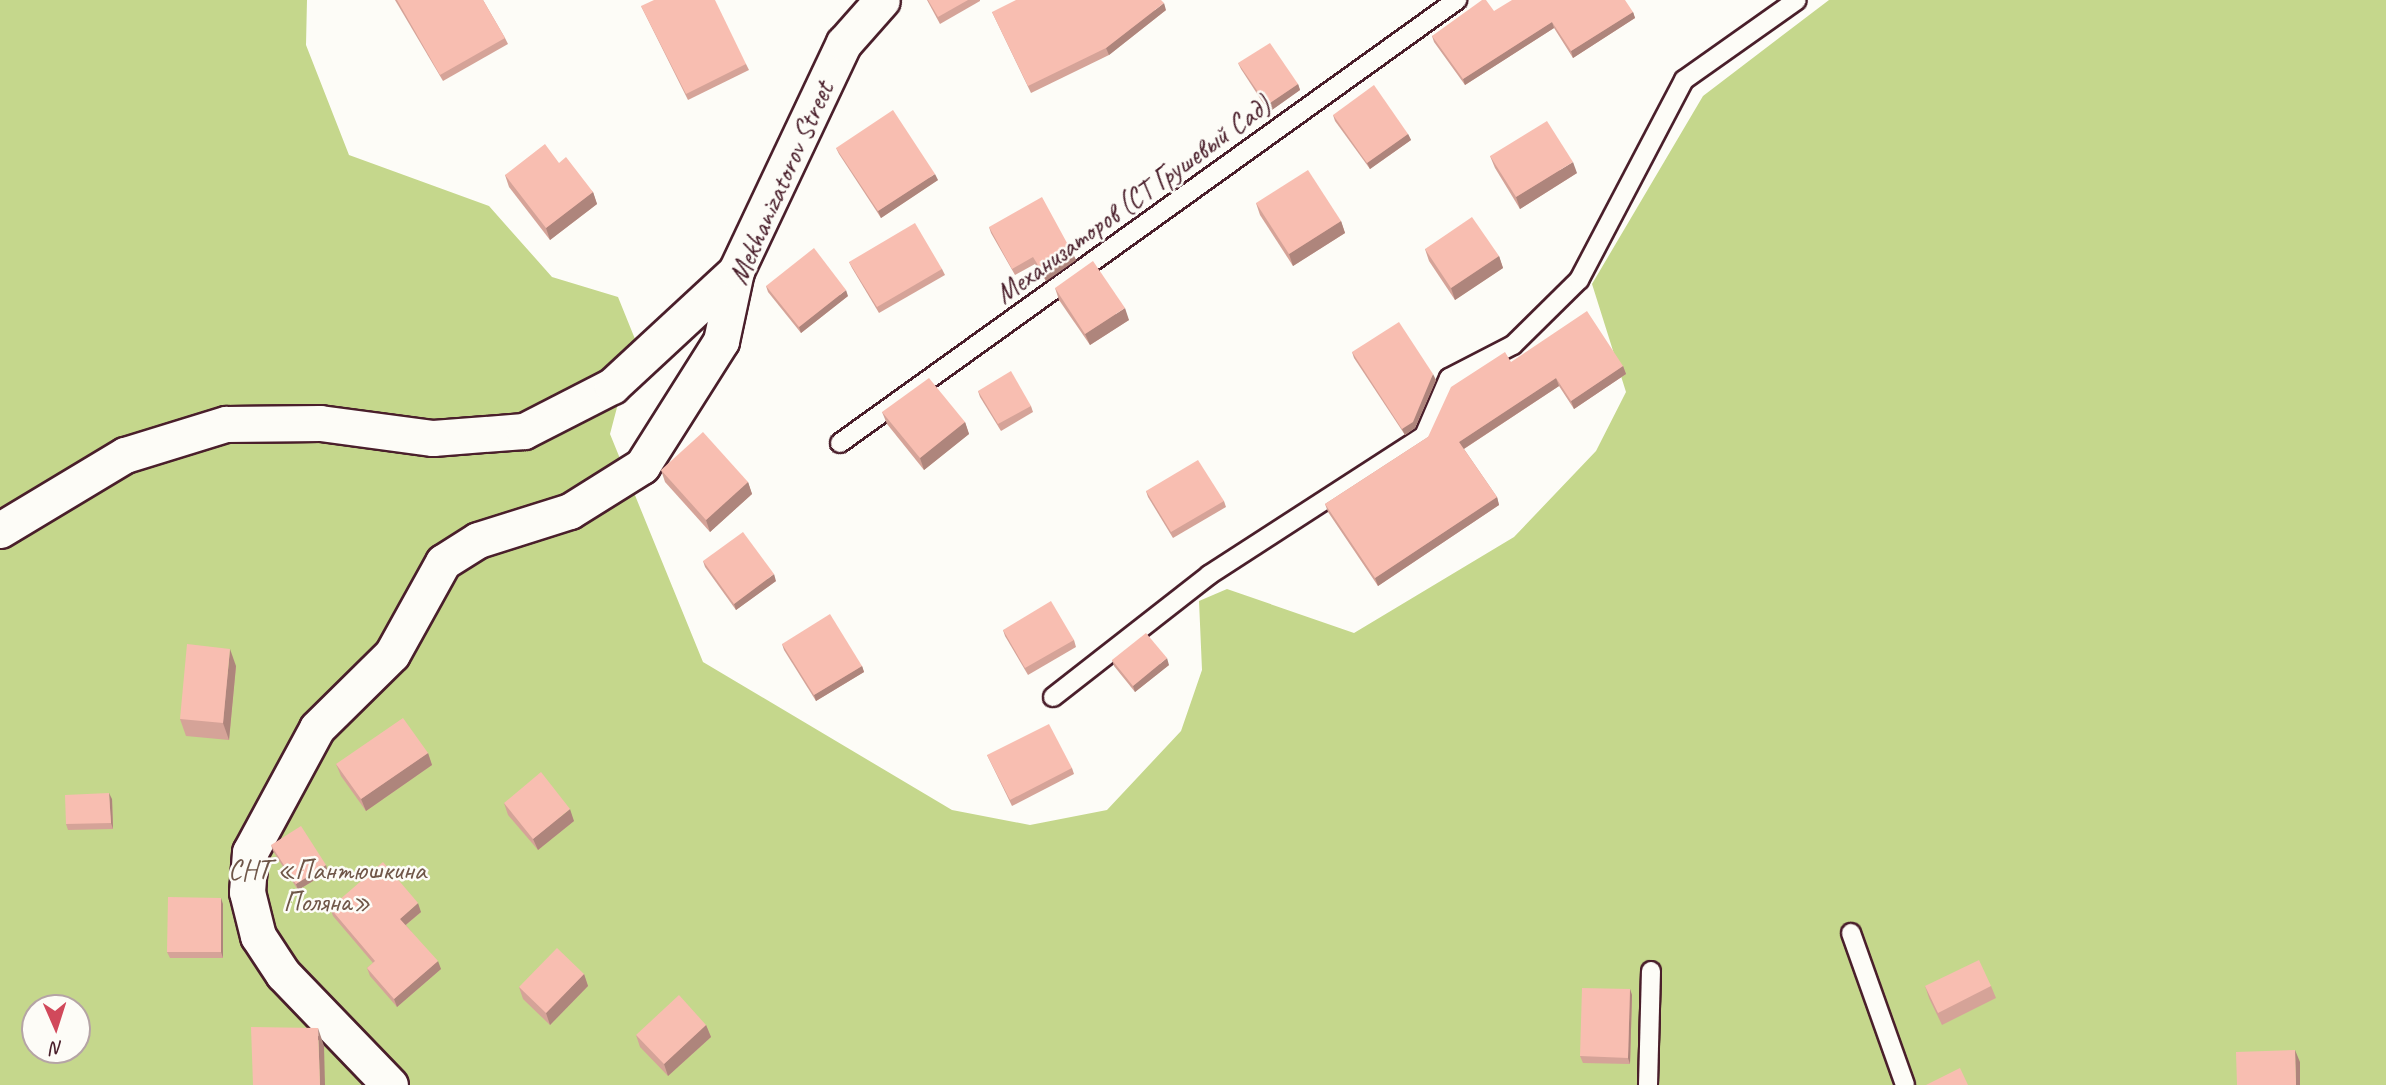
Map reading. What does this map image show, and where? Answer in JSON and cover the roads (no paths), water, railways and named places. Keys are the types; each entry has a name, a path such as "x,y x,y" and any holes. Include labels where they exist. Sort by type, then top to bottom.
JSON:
{"street":[{"name":"Mekhanizatorov Street","path":"390,1085 284,974 258,936 247,892 250,852 317,728 393,654 443,562 478,540 570,511 642,466 721,341 736,271 844,43 882,0"},
{"path":"0,530 125,455 226,424 320,423 433,438 524,431 612,386 736,271"}],"lane":[{"name":"Механизаторов (СТ Грушевый Сад)","path":"840,443 1457,0"},
{"path":"1053,697 1209,575 1424,436 1449,378 1513,345 1579,280 1684,80 1797,0"},
{"path":"1851,933 1905,1085"},
{"path":"1648,1085 1651,971"}],"park label":[{"name":"СНТ «Пантюшкина Поляна»","path":"327,886"}]}
